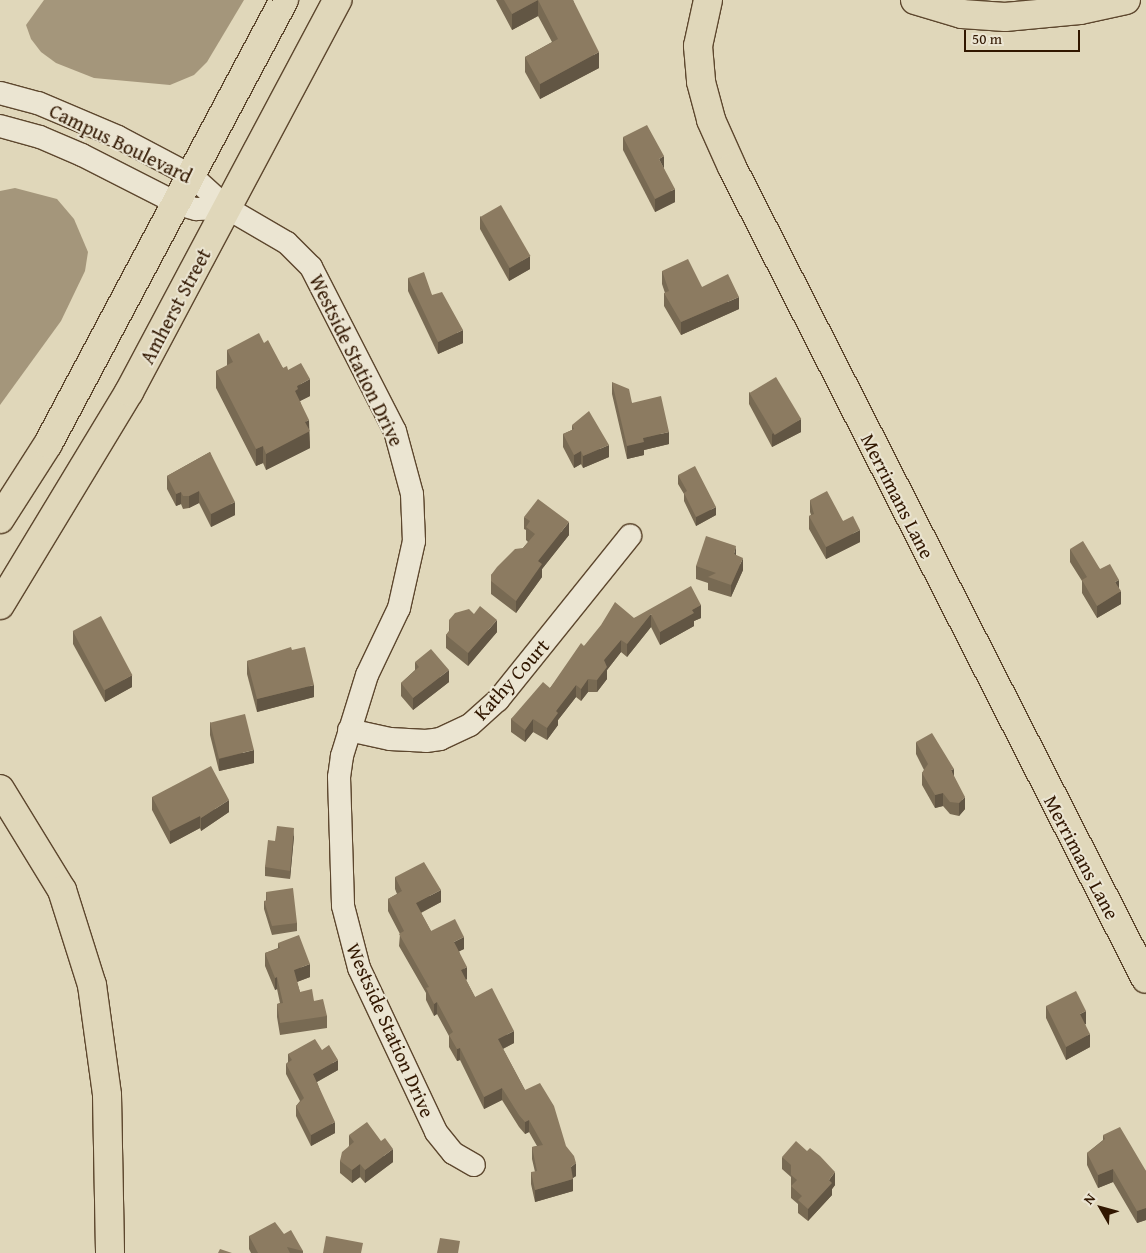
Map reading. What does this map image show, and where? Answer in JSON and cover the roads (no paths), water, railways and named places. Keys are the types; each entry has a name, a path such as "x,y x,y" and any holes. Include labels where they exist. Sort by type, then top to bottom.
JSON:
{"main road":[{"path":"0,519 48,444 178,204 284,0"},
{"name":"Amherst Street","path":"0,605 129,392 337,0"},
{"name":"Merrimans Lane","path":"708,0 698,46 701,82 711,120 732,167 1146,979"},
{"path":"916,0 962,14 1005,17 1080,10 1126,0"},
{"path":"0,789 62,890 92,985 106,1095 110,1253"}],"street":[{"name":"Campus Boulevard","path":"0,94 38,103 84,121 192,176 227,208"},
{"name":"Campus Boulevard","path":"0,126 40,137 82,154 178,204 196,209 227,208"},
{"name":"Westside Station Drive","path":"227,208 287,243 311,267 366,371 395,431 405,461 414,521 409,575 399,608 367,675 349,730 339,778 339,843 343,906 359,968 436,1132 453,1153 474,1165"},
{"name":"Kathy Court","path":"349,730 390,739 426,741 470,725 498,700 630,536"}]}
